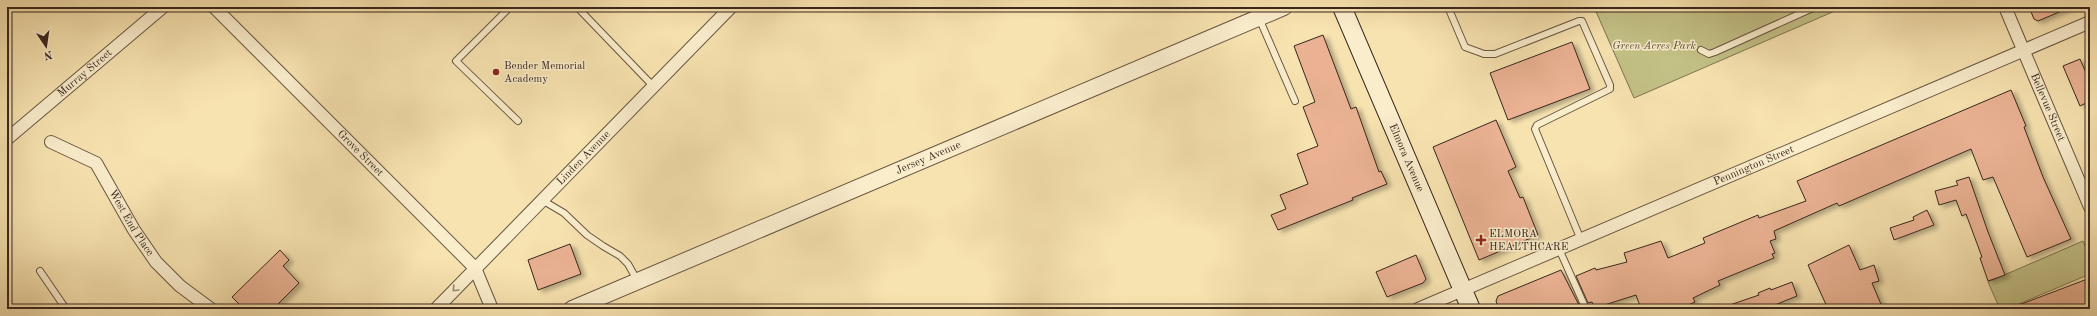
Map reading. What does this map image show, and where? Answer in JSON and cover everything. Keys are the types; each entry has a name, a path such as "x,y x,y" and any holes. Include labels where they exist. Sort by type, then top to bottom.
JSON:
{"main road":[{"name":"Elmora Avenue","path":"1342,7 1471,309"}],"street":[{"name":"Murray Street","path":"7,139 163,7"},
{"name":"Grove Street","path":"214,7 475,268 492,309"},
{"name":"Linden Avenue","path":"436,309 731,7"},
{"name":"Jersey Avenue","path":"572,309 1284,7"},
{"name":"Bellevue Street","path":"2005,7 2090,207"},
{"name":"Pennington Street","path":"1418,309 2090,22"},
{"name":"West End Place","path":"51,142 96,163 134,230 156,262 180,286 211,309"}],"lane":[{"path":"510,7 456,61 518,122"},
{"path":"577,7 653,86"},
{"path":"1448,7 1466,47 1484,54 1495,54 1582,21 1610,85 1610,89 1537,125 1535,129 1581,240"},
{"path":"1701,50 1709,54 1716,52 1815,7"},
{"path":"1259,18 1295,101"},
{"path":"542,200 564,213 586,234 620,256 628,264 638,282"},
{"path":"1559,249 1586,309"},
{"path":"40,271 66,309"}],"green space":[{"name":"Green Acres Park","path":"1594,7 1844,7 1634,98"},
{"path":"2083,241 2090,257 2090,274 2007,309 2000,309 1988,282"}],"building":[{"path":"2029,7 2071,7 2038,21 2034,19"},
{"path":"1323,35 1351,109 1356,107 1379,172 1381,171 1387,184 1352,198 1353,200 1278,230 1271,215 1286,209 1280,195 1308,184 1297,154 1318,146 1303,107 1315,102 1294,46"},
{"path":"1572,42 1590,89 1508,120 1490,73"},
{"path":"2080,59 2090,82 2090,101 2080,106 2063,66"},
{"path":"2011,90 2026,126 2024,127 2043,177 2071,239 2027,257 1993,177 1983,180 1971,149 1839,206 1837,203 1774,231 1776,239 1770,241 1775,253 1772,254 1774,258 1718,281 1720,285 1693,298 1695,302 1679,309 1641,309 1636,295 1595,308 1592,302 1588,303 1576,276 1595,268 1596,270 1627,262 1624,253 1661,241 1668,258 1705,243 1703,238 1758,215 1759,218 1806,201 1797,181"},
{"path":"1496,120 1516,167 1508,171 1520,198 1523,197 1538,235 1479,260 1433,147"},
{"path":"1969,177 2005,275 1988,281 1980,258 1982,257 1966,214 1962,216 1956,200 1939,205 1935,191 1958,185 1956,181"},
{"path":"1927,210 1934,225 1894,240 1890,228 1914,220 1913,217"},
{"path":"570,244 581,274 538,290 528,260"},
{"path":"1849,245 1860,270 1874,265 1879,281 1872,283 1883,309 1828,309 1808,265"},
{"path":"280,250 289,260 283,266 299,283 273,309 244,309 232,297"},
{"path":"1416,255 1426,279 1423,283 1387,297 1376,272"},
{"path":"1561,270 1580,307 1575,309 1499,309 1496,301 1498,296"},
{"path":"2090,278 2090,309 2011,309 2011,308"},
{"path":"1792,282 1797,296 1765,309 1725,309 1724,307 1759,295 1758,293 1770,288 1771,290"}],"place":[{"name":"Bender Memorial Academy","path":"496,72"},
{"name":"ELMORA HEALTHCARE","path":"1481,240"}]}
